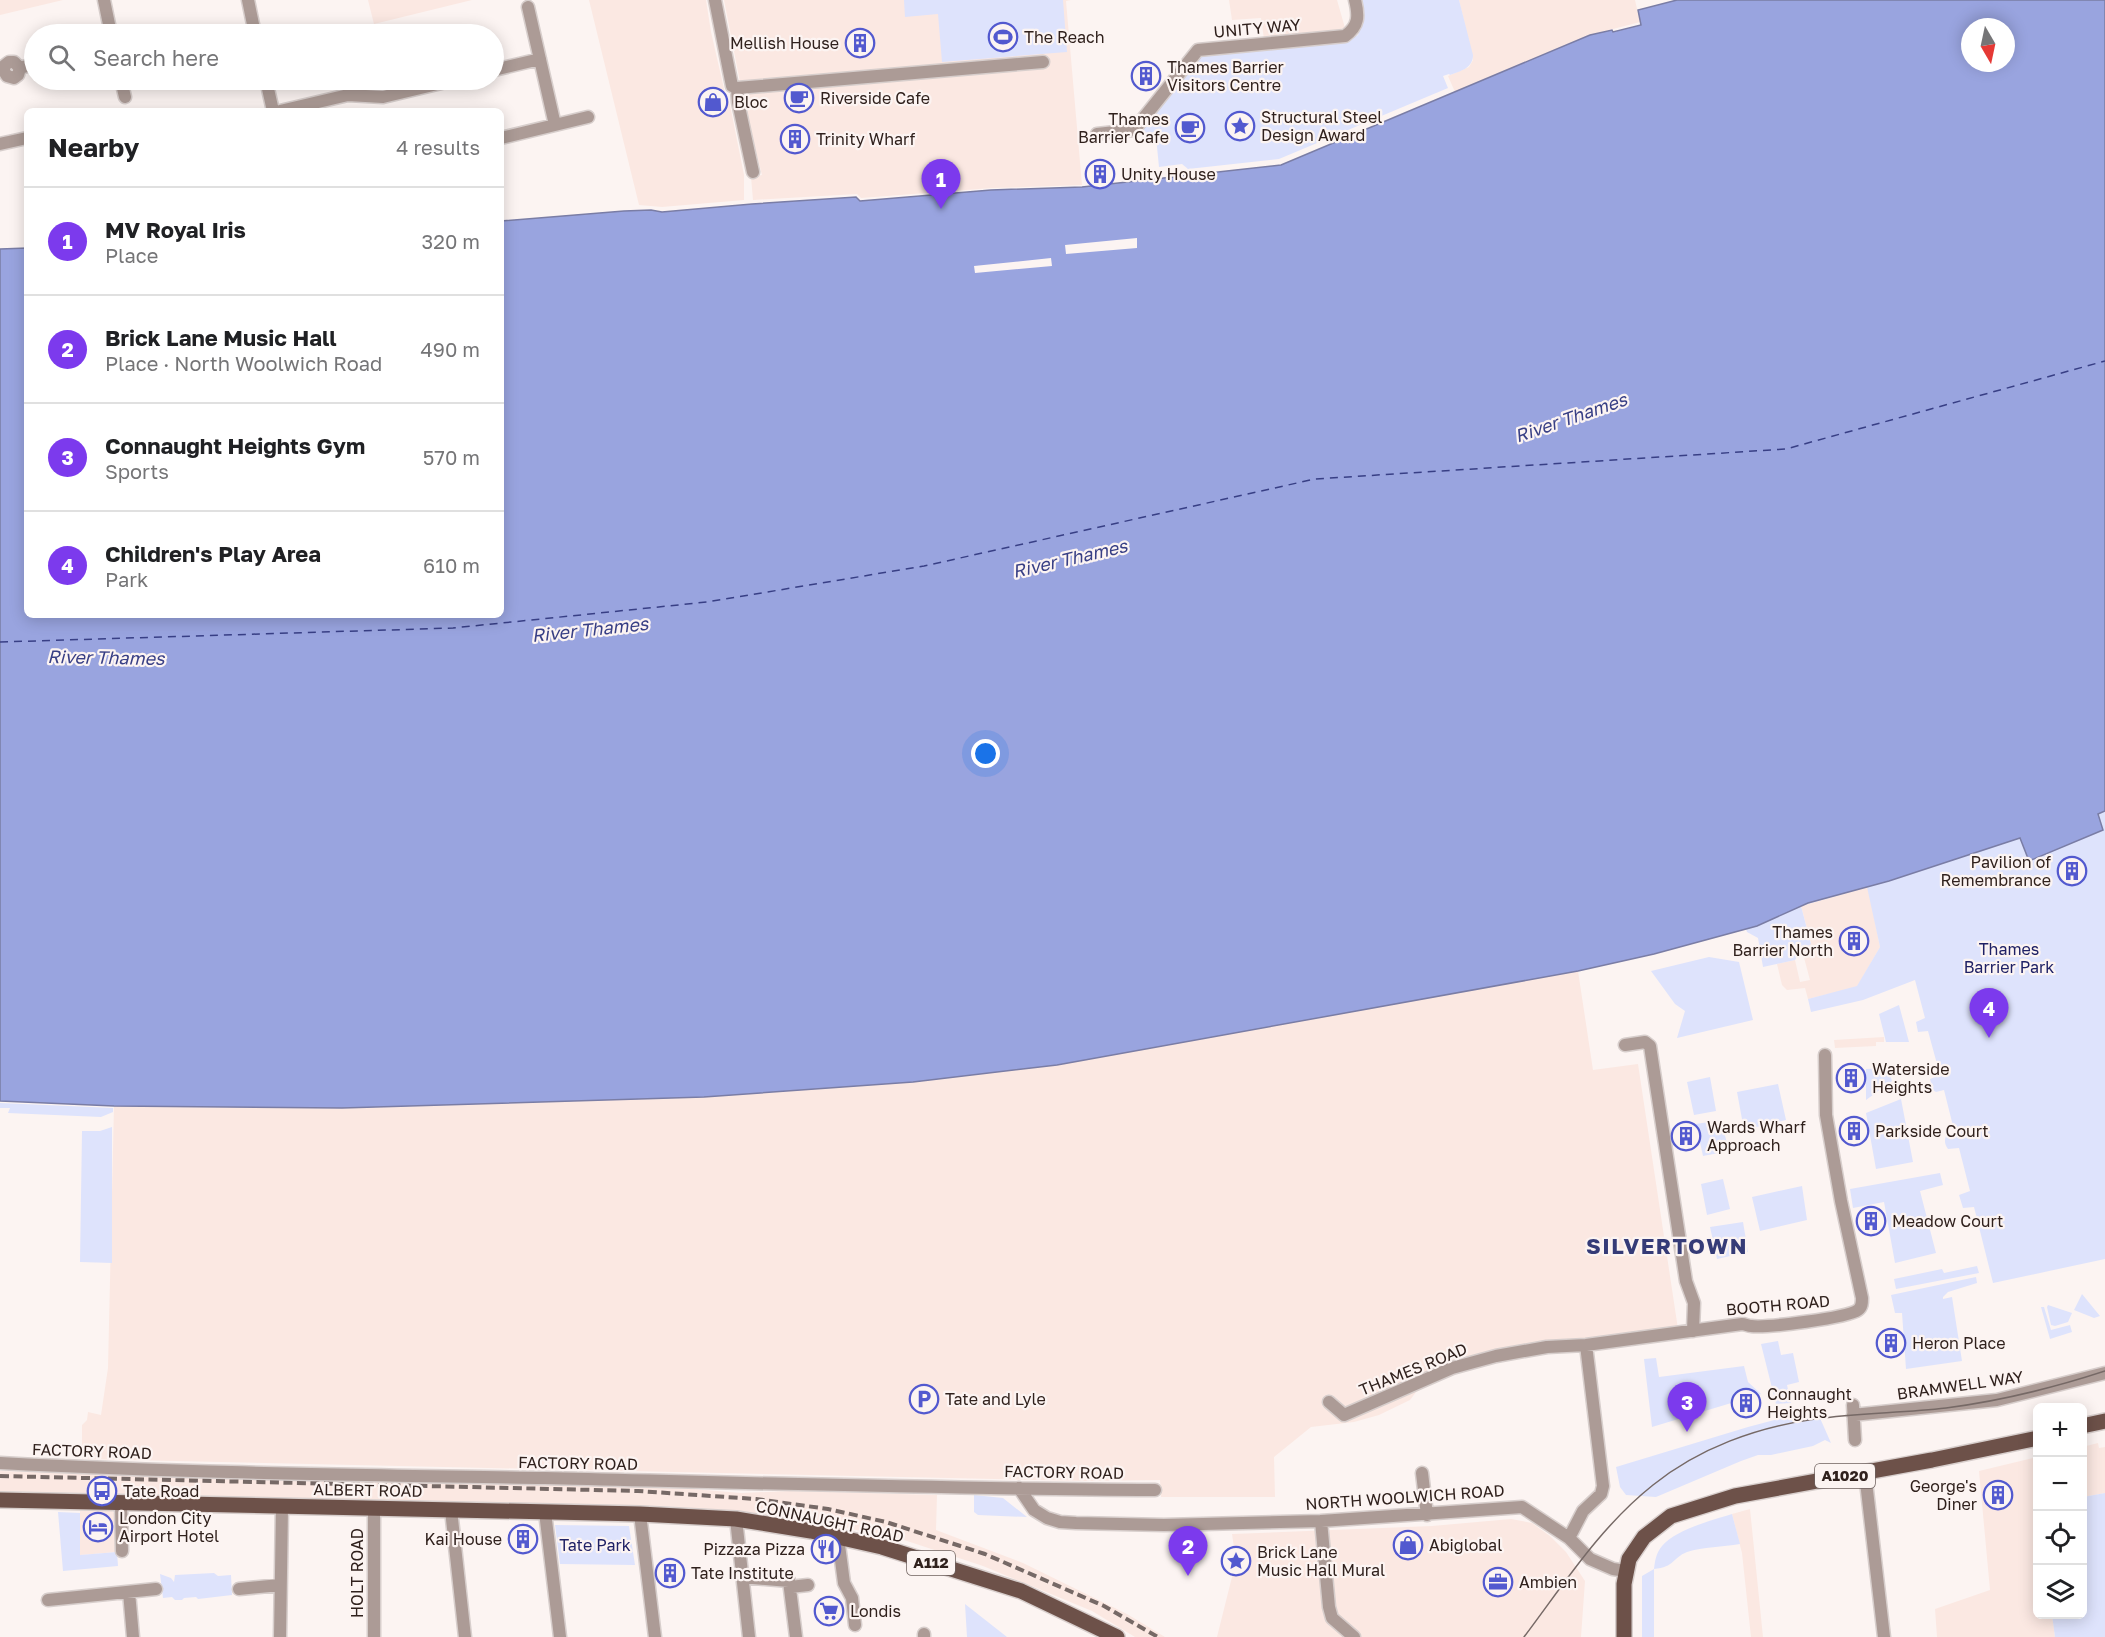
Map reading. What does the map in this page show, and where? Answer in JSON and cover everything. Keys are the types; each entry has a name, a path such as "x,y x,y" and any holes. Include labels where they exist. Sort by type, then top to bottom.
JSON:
{"main road":[{"path":"2087,1425 2105,1421"},
{"name":"A1020","path":"1624,1637 1626,1571 1629,1559 1644,1537 1671,1516 1735,1496 1865,1473 2033,1439"},
{"name":"ALBERT ROAD","path":"0,1500 640,1514 736,1519"},
{"name":"CONNAUGHT ROAD","path":"736,1519 840,1538 982,1577 1021,1591 1117,1637"}],"street":[{"path":"104,0 109,24"},
{"path":"248,0 253,24"},
{"path":"715,0 732,86 737,88 1043,62"},
{"name":"UNITY WAY","path":"1097,134 1134,130 1198,50 1345,36 1357,23 1355,0"},
{"path":"528,7 555,125"},
{"path":"504,68 540,59"},
{"path":"2,72 6,64 11,61 17,63 20,68 24,67"},
{"path":"737,88 753,172"},
{"path":"123,90 125,97"},
{"path":"268,90 272,108"},
{"path":"293,108 348,95 383,97 412,90"},
{"path":"504,137 588,117"},
{"path":"0,144 24,139"},
{"path":"1625,1045 1645,1042 1650,1046 1686,1281 1694,1303 1693,1331"},
{"name":"BOOTH ROAD","path":"1693,1331 1742,1324 1752,1326 1839,1316 1859,1310 1862,1305 1826,1115 1825,1055"},
{"name":"THAMES ROAD","path":"1329,1402 1344,1414 1452,1368 1496,1356 1547,1347 1586,1345 1693,1331"},
{"path":"1569,1538 1583,1511 1600,1494 1603,1486 1586,1345"},
{"name":"BRAMWELL WAY","path":"1855,1440 1853,1410 1997,1400 2105,1373"},
{"name":"FACTORY ROAD","path":"0,1463 112,1469 1155,1490"},
{"path":"1422,1473 1426,1515"},
{"path":"1865,1473 1884,1637"},
{"name":"NORTH WOOLWICH ROAD","path":"1018,1488 1034,1510 1047,1518 1060,1522 1164,1525 1321,1521 1522,1507 1569,1538 1590,1559 1613,1569 1626,1571"},
{"path":"121,1503 122,1551"},
{"path":"280,1637 282,1507"},
{"name":"HOLT ROAD","path":"374,1508 374,1637"},
{"path":"450,1510 465,1637"},
{"path":"545,1512 560,1637"},
{"path":"640,1514 655,1637"},
{"path":"736,1519 749,1637"},
{"path":"1321,1521 1332,1618 1353,1637"},
{"path":"840,1538 838,1545 844,1583 852,1598 855,1625"},
{"path":"742,1576 789,1581 796,1637"},
{"path":"239,1589 280,1585"},
{"path":"790,1587 808,1585"},
{"path":"48,1600 156,1589"},
{"path":"129,1592 133,1637"}],"shaded area":[{"path":"0,0 63,0 0,15"},
{"path":"368,0 472,0 374,24"},
{"path":"589,0 706,0 711,32 725,93 730,105 744,175 744,200 662,207 639,205"},
{"path":"724,0 1071,0 1066,1 1082,185 992,188 861,198 857,194 753,200 751,177 762,175 746,113"},
{"path":"1229,0 1337,0 1345,28 1318,34 1264,39 1261,18 1232,20"},
{"path":"1459,0 1635,0 1640,22 1590,35 1455,92 1448,76 1469,67 1473,60"},
{"path":"1868,887 1880,947 1857,987 1808,999 1805,988 1787,990 1782,985 1777,964 1795,960 1800,982 1810,980 1802,950 1811,943 1801,906"},
{"path":"1578,971 1593,1070 1638,1064 1678,1329 1478,1358 1416,1392 1410,1400 1379,1415 1354,1422 1311,1427 1274,1457 1275,1497 1161,1497 1160,1480 1086,1481 82,1459 82,1425 87,1420 88,1412 101,1415 108,1368 114,1106 343,1108 704,1097 913,1082 1057,1065"},
{"path":"1884,1037 1884,1042 1876,1042 1876,1046 1835,1048 1834,1040"},
{"path":"2098,1443 2099,1448 2105,1447 2105,1493 2087,1496 2087,1446"},
{"path":"2033,1458 2033,1619 2053,1619 2055,1637 1937,1637 1935,1609 1990,1590 1979,1471"},
{"path":"0,1471 235,1479 496,1482 693,1489 741,1493 789,1491 937,1495 936,1530 1023,1563 1127,1614 1165,1637 1135,1637 1092,1611 983,1566 901,1539 802,1519 738,1511 664,1506 0,1491"},
{"path":"1750,1509 1763,1637 1751,1637 1742,1553 1732,1514"},
{"name":"London City Airport Hotel","path":"80,1511 112,1511 115,1514 117,1552 80,1555"},
{"path":"1511,1519 1532,1523 1550,1536 1566,1552 1585,1581 1581,1637 1217,1637 1236,1561 1232,1534 1432,1526"}],"green space":[{"name":"The Reach","path":"904,0 1063,0 1067,52 942,62 938,14 905,17"},
{"path":"1361,0 1459,0 1473,55 1471,63 1462,70 1443,76 1448,88 1279,159 1188,169 1182,164 1159,167 1156,137 1147,138 1140,133 1201,55 1342,43 1358,35 1364,11"},
{"name":"Thames Barrier Park","path":"2105,618 2105,1259 1993,1283 1974,1207 1963,1208 1959,1195 1970,1191 1959,1148 1948,1149 1946,1144 1946,1136 1955,1134 1944,1090 1936,1092 1933,1090 1930,1079 1940,1075 1928,1031 1918,1032 1916,1022 1925,1018 1915,980 1863,1000 1811,1012 1808,999 1857,986 1880,947 1867,887 1801,906 1811,944 1802,950 1795,960 1763,967 1758,938 1746,929 1654,954 1578,971 1057,1065 913,1082 704,1097 342,1108 114,1106 0,1101"},
{"path":"1709,957 1739,962 1753,1020 1677,1038 1685,1011 1675,1004 1651,971"},
{"path":"1899,1005 1909,1042 1886,1042 1879,1014"},
{"path":"1888,1068 1892,1081 1866,1100 1866,1069"},
{"path":"1710,1077 1716,1111 1694,1115 1687,1082"},
{"path":"1778,1084 1786,1120 1744,1130 1737,1092"},
{"path":"1901,1099 1913,1162 1876,1169 1866,1113"},
{"path":"0,1103 113,1108 113,1112 101,1117 8,1113 10,1108 0,1108"},
{"path":"1721,1120 1729,1151 1703,1156 1696,1124"},
{"path":"112,1127 112,1263 80,1262 82,1131 100,1131"},
{"path":"1940,1173 1943,1185 1920,1191 1936,1253 1895,1263 1884,1202 1853,1208 1850,1189"},
{"path":"1723,1179 1730,1209 1707,1215 1701,1184"},
{"path":"1802,1186 1807,1220 1760,1231 1752,1197"},
{"path":"1743,1222 1748,1252 1717,1259 1710,1227"},
{"path":"1977,1266 1979,1273 1896,1289 1894,1279 1942,1269 1944,1273"},
{"path":"1976,1277 1977,1283 1948,1292 1943,1297 1943,1299 1952,1297 1962,1361 1906,1369 1902,1313 1895,1313 1891,1295"},
{"path":"2082,1294 2100,1316 2094,1318 2074,1310"},
{"path":"2048,1305 2072,1313 2068,1322 2051,1325"},
{"path":"2041,1307 2044,1307 2051,1330 2070,1325 2072,1332 2050,1339"},
{"path":"1778,1341 1781,1355 1793,1353 1799,1382 1787,1385 1791,1403 1776,1404 1761,1344"},
{"path":"1656,1358 1659,1377 1744,1366 1748,1382 1761,1394 1652,1427 1644,1359"},
{"path":"1816,1409 1831,1443 1825,1440 1813,1446 1771,1455 1758,1455 1656,1497 1626,1495 1620,1487 1616,1467"},
{"path":"2105,1493 2105,1637 2055,1637 2053,1619 2087,1619 2087,1496"},
{"path":"974,1495 1003,1498 1027,1517 978,1515 974,1512"},
{"path":"58,1512 80,1513 80,1555 117,1552 118,1566 63,1571"},
{"path":"1732,1514 1740,1544 1687,1552 1670,1564 1654,1569 1658,1551 1668,1540 1694,1526"},
{"name":"Tate Park","path":"555,1525 629,1526 635,1565 560,1564"},
{"path":"1654,1569 1654,1637 1642,1637 1642,1576"},
{"path":"214,1573 218,1576 231,1575 232,1595 182,1600 175,1600 172,1597 163,1598 160,1574 171,1578 174,1582 175,1575"},
{"path":"965,1604 1007,1637 967,1637"}],"water":[{"name":"River Thames","path":"1677,0 2105,0 2105,811 2098,814 2103,830 2029,861 2020,838 1889,881 1808,903 1757,926 1654,954 1578,971 1057,1065 913,1082 704,1097 342,1108 114,1106 0,1101 0,249 24,248 24,618 504,618 504,221 624,211 662,212 856,197 860,201 991,190 1082,187 1281,165 1590,35 1612,30 1613,32 1641,25 1638,10"}],"pier":[{"path":"1137,238 1137,248 1066,254 1065,245"},
{"path":"1051,258 1052,266 975,273 974,266"}],"ferry route":[{"path":"0,642 453,628 707,602 924,566 1315,479 1786,449 2105,361"}],"tram line":[{"path":"1524,1637 1584,1557 1616,1519 1653,1485 1709,1450 1772,1427 1831,1417 1930,1410 1986,1402 2105,1371"}],"railway":[{"path":"0,1476 638,1491 756,1499 828,1509 886,1522 985,1554 1104,1606 1158,1637"}],"place":[{"name":"The Reach","path":"1003,37"},
{"name":"Mellish House","path":"860,43"},
{"name":"Thames Barrier Visitors Centre","path":"1146,76"},
{"name":"Riverside Cafe","path":"799,98"},
{"name":"Bloc","path":"713,102"},
{"name":"Structural Steel Design Award","path":"1240,126"},
{"name":"Thames Barrier Cafe","path":"1190,128"},
{"name":"Trinity Wharf","path":"795,139"},
{"name":"Unity House","path":"1100,174"},
{"name":"MV Royal Iris","path":"941,209"},
{"name":"Pavilion of Remembrance","path":"2072,871"},
{"name":"Thames Barrier North","path":"1854,941"},
{"name":"Children's Play Area","path":"1989,1038"},
{"name":"Waterside Heights","path":"1851,1078"},
{"name":"Parkside Court","path":"1854,1131"},
{"name":"Wards Wharf Approach","path":"1686,1136"},
{"name":"Meadow Court","path":"1871,1221"},
{"name":"Heron Place","path":"1891,1343"},
{"name":"Tate and Lyle","path":"924,1399"},
{"name":"Connaught Heights","path":"1746,1403"},
{"name":"Connaught Heights Gym","path":"1687,1432"},
{"name":"Tate Road","path":"102,1491"},
{"name":"George's Diner","path":"1998,1495"},
{"name":"London City Airport Hotel","path":"98,1527"},
{"name":"Kai House","path":"523,1539"},
{"name":"Abiglobal","path":"1408,1545"},
{"name":"Pizzaza Pizza","path":"826,1549"},
{"name":"Brick Lane Music Hall Mural","path":"1236,1561"},
{"name":"Tate Institute","path":"670,1573"},
{"name":"Brick Lane Music Hall","path":"1188,1576"},
{"name":"Ambien","path":"1498,1582"},
{"name":"Londis","path":"829,1611"}],"district":[{"name":"SILVERTOWN","path":"1667,1246"}]}
